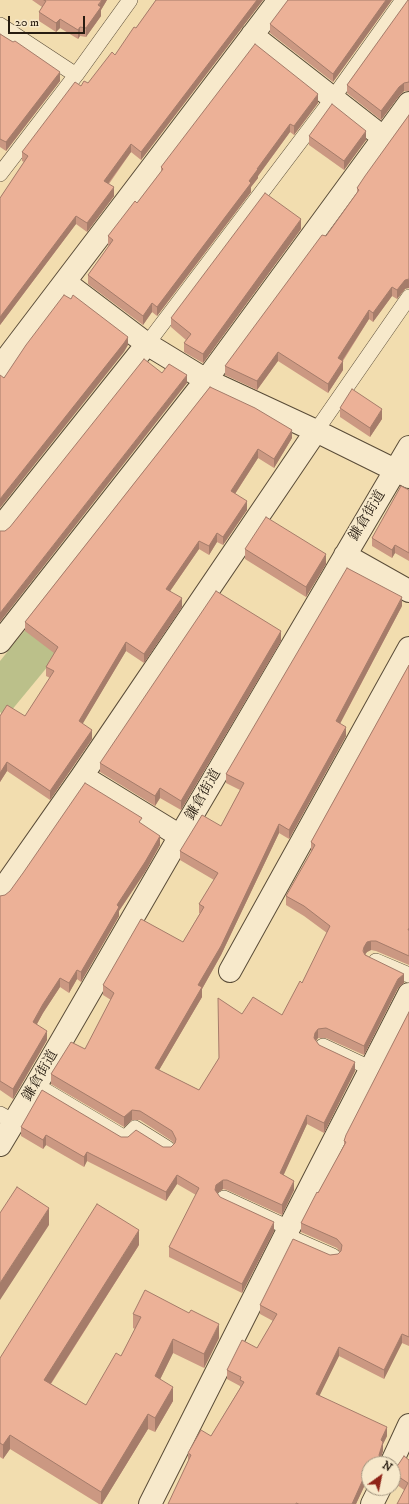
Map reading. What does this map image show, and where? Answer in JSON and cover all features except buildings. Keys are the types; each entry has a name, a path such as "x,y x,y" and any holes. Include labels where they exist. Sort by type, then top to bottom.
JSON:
{"street":[{"path":"0,366 279,0"},
{"path":"252,35 384,138"},
{"path":"0,642 206,380 409,103"},
{"path":"64,282 147,344 206,380 316,431 402,474"},
{"path":"0,528 147,344"},
{"path":"0,893 82,776 316,431"},
{"name":"鎌倉街道","path":"0,1145 7,1118 36,1085 345,555 402,474 409,447"},
{"path":"345,555 409,591"},
{"path":"230,971 409,648"},
{"path":"82,776 180,836"},
{"path":"150,1504 409,994"},
{"path":"398,1456 404,1448 409,1425"}],"lane":[{"path":"0,174 76,75 130,0"},
{"path":"147,344 333,98 403,0"},
{"path":"0,25 76,75"},
{"path":"316,431 409,297"},
{"path":"372,959 409,975"},
{"path":"323,1046 372,1069"},
{"path":"36,1085 125,1138 135,1128 167,1148"},
{"path":"224,1198 333,1256"}],"green space":[{"path":"26,629 58,654 6,717 0,712 0,661"}]}
